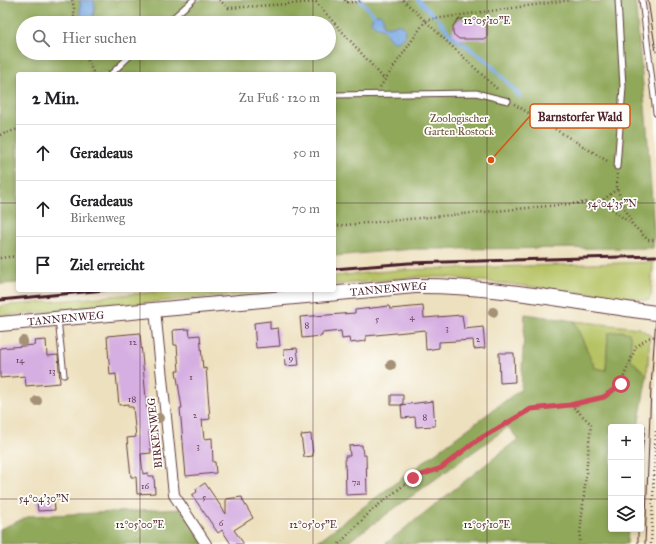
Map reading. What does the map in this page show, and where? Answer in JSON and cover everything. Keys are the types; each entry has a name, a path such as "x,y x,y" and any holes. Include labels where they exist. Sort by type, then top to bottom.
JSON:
{"street":[{"name":"TANNENWEG","path":"0,324 415,286 441,286 656,313"},
{"name":"BIRKENWEG","path":"155,310 174,495 206,544"}],"lane":[{"path":"175,16 193,0"},
{"path":"618,0 623,87 618,167"},
{"path":"642,0 656,113"},
{"path":"113,72 126,60"},
{"path":"336,95 476,93 508,101"},
{"path":"58,318 64,375"}],"path":[{"path":"72,0 74,16"},
{"path":"219,0 229,8 316,2 328,16"},
{"path":"345,0 346,2 361,1"},
{"path":"404,0 426,20"},
{"path":"375,94 426,20 570,0"},
{"path":"336,25 385,80"},
{"path":"87,60 93,72"},
{"path":"0,135 16,130"},
{"path":"618,167 617,189 632,224"},
{"path":"336,226 602,201 617,189"},
{"path":"602,201 632,224 648,240 656,240"},
{"path":"0,258 16,256"},
{"path":"338,544 372,510 413,478 441,468 476,441 531,409 570,405 604,397 621,384 636,347 648,338 656,336"},
{"path":"570,405 591,424 579,544"},
{"path":"651,544 656,430"}],"green space":[{"name":"Zoologischer Garten Rostock","path":"0,0 590,0 591,2 635,0 647,128 654,234 653,248 413,249 336,256 336,72 16,72 16,283 0,284"},
{"path":"653,262 651,296 649,300 448,277 417,277 336,285 336,276 399,270"},
{"path":"155,292 265,292 0,316 0,306"},
{"path":"525,314 574,321 595,368 606,370 608,333 621,331 629,333 631,339 630,359 647,375 639,424 608,424 608,532 628,532 627,544 385,544 518,439 508,427 345,544 314,544 521,389"},
{"path":"574,321 639,328 650,335 647,375 630,359 631,339 608,333 606,370 595,368"},
{"path":"182,509 206,544 0,544 0,529 30,516"}],"water":[{"path":"80,0 94,0 95,8 93,16 81,16"},
{"path":"380,14 383,17 384,26 403,26 405,29 404,38 395,42 392,41 384,30 373,24 371,21 374,15"}],"building":[{"path":"459,19 487,19 487,39 459,39 453,34 453,26"},
{"path":"389,306 390,309 423,306 424,318 462,315 464,329 483,327 485,348 474,349 473,340 439,342 439,348 426,350 425,330 366,336 366,341 350,343 349,338 342,339 341,331 322,333 322,336 302,338 300,317 355,313 355,310"},
{"path":"270,321 270,329 278,328 280,346 256,348 254,323"},
{"path":"189,329 190,336 200,335 203,369 206,368 210,419 202,420 204,439 212,438 213,462 215,462 216,473 186,476 180,408 182,408 176,371 179,371 177,345 174,345 173,330"},
{"path":"140,333 151,453 141,454 143,474 148,473 148,476 154,476 155,493 137,494 136,477 131,477 127,438 136,437 133,407 128,407 128,404 119,405 116,374 110,375 107,336"},
{"path":"46,340 47,356 58,355 60,383 26,386 25,376 0,378 0,348 35,345 34,341"},
{"path":"297,348 299,365 285,366 284,349"},
{"path":"499,353 514,353 515,382 500,383"},
{"path":"391,395 403,395 403,405 391,405"},
{"path":"433,401 435,426 416,427 415,417 402,418 401,405"},
{"path":"311,434 313,456 304,457 301,435"},
{"path":"362,445 363,455 366,455 367,494 346,495 345,456 350,456 349,446"},
{"path":"205,483 226,514 226,499 242,497 253,518 234,530 244,544 231,544 222,530 218,533 192,495 197,492 196,489"},
{"path":"54,500 55,510 38,511 37,501"}],"waterway":[{"path":"360,0 374,15"},
{"path":"418,0 435,16"},
{"path":"439,20 451,35 486,60 520,96"}],"tram line":[{"path":"648,0 656,52"},
{"path":"645,544 651,387 656,318"},
{"path":"644,434 645,426"},
{"path":"638,532 638,544"}],"railway":[{"path":"336,269 409,263 656,256"},
{"path":"0,300 84,292"}],"place":[{"name":"Barnstorfer Wald","path":"491,160"}],"route":[{"path":"413,478 441,468 476,441 531,409 570,405 604,397 621,384"}]}
